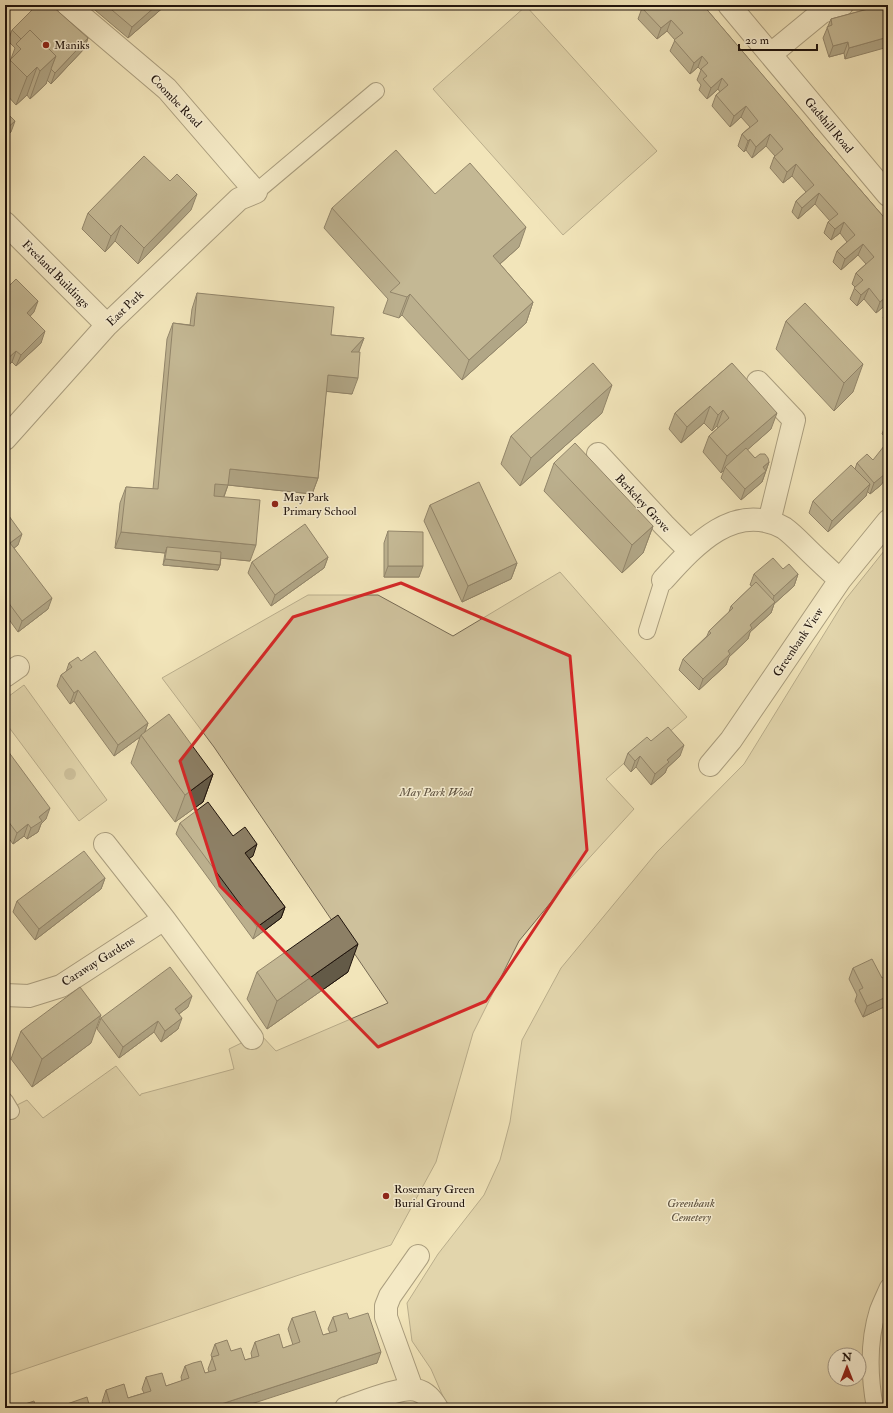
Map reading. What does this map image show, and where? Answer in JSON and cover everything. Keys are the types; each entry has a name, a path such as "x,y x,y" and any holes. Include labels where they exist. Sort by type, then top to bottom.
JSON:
{"street":[{"name":"Coombe Road","path":"68,5 168,89 256,192"},
{"name":"Gadshill Road","path":"728,5 888,195"},
{"path":"770,54 822,12 842,5"},
{"name":"East Park","path":"5,439 107,325 239,199 256,192"},
{"name":"Freeland Buildings","path":"5,222 107,325"},
{"path":"758,382 794,420 769,522"},
{"name":"Berkeley Grove","path":"598,454 690,551"},
{"path":"663,580 690,551 710,534 731,523 752,519 769,522 784,529 796,538 840,580"},
{"name":"Greenbank View","path":"710,765 731,740 840,580 888,521"},
{"path":"105,844 164,919 252,1038"},
{"name":"Caraway Gardens","path":"5,995 29,996 61,986 164,919"},
{"path":"412,1389 386,1317 386,1312 390,1296 418,1256"},
{"path":"346,1408 391,1393 412,1389 427,1396 438,1408"}],"lane":[{"path":"256,192 376,91"},
{"path":"647,631 663,580"},
{"path":"875,1408 871,1384 870,1349 878,1310 888,1287"}],"highlighted area":[{"path":"401,583 570,656 587,850 486,1001 378,1047 220,886 180,761 293,617"}],"green space":[{"path":"526,6 657,151 563,235 433,89"},
{"name":"Greenbank Cemetery","path":"888,546 888,1408 448,1408 431,1369 412,1341 407,1303 438,1254 484,1195 500,1160 510,1122 522,1040 561,968 657,852 744,764 845,600"},
{"name":"May Park Wood","path":"560,572 687,717 649,749 645,745 606,779 634,809 570,879 519,941 473,1033 436,1162 391,1245 5,1376 5,1111 27,1100 43,1118 116,1066 140,1096 141,1094 234,1069 229,1049 260,1034 276,1051 388,1003 214,747 162,678 308,595 378,595 453,636"},
{"path":"24,685 107,800 79,821 5,722 5,699"}],"building":[{"path":"37,5 51,5 88,38 55,73 51,69 56,56 30,30 21,39 12,30"},
{"path":"106,5 157,5 132,27"},
{"path":"645,5 703,5 888,222 888,295 880,302 869,288 861,295 854,288 863,280 856,273 874,257 863,244 845,259 837,251 855,235 844,222 835,229 828,222 838,214 819,193 802,208 796,201 814,185 796,164 787,172 774,157 783,149 770,134 756,147 750,139 748,141 742,134 758,121 746,106 734,116 716,95 728,85 722,78 711,88 703,79 707,76 701,69 708,63 702,56 694,63 674,40 683,33 671,20 661,28 642,8"},
{"path":"888,5 888,37 849,48 848,42 833,46 827,27 832,25 831,19"},
{"path":"30,30 56,56 40,71 37,67 27,77 10,60 21,49 16,44"},
{"path":"5,111 15,121 5,130"},
{"path":"396,150 435,194 470,163 526,227 493,256 533,302 469,360 410,294 407,297 390,292 400,283 332,208"},
{"path":"144,156 170,181 177,174 197,194 144,248 121,225 111,236 88,213"},
{"path":"16,279 38,301 27,313 45,331 21,355 16,351 5,361 5,290"},
{"path":"197,293 334,307 331,335 364,338 351,352 360,352 358,378 328,375 318,478 230,469 228,485 215,484 214,496 260,500 256,545 121,532 126,487 158,489 173,323 194,326"},
{"path":"805,303 863,364 844,383 786,321"},
{"path":"593,363 612,385 531,458 511,436"},
{"path":"732,363 777,413 727,456 709,436 729,418 723,410 718,415 710,406 687,427 675,413"},
{"path":"888,441 888,470 874,483 857,463 867,454 873,460"},
{"path":"575,443 653,526 632,545 554,463"},
{"path":"746,448 755,458 760,454 765,454 769,462 763,467 766,471 745,489 725,467"},
{"path":"851,465 870,484 832,521 813,501"},
{"path":"479,482 517,563 468,586 430,505"},
{"path":"9,516 22,534 10,543 52,598 22,621 5,598 5,519"},
{"path":"305,524 328,557 275,595 252,562"},
{"path":"388,531 423,532 423,566 388,566"},
{"path":"167,547 221,552 220,565 165,559"},
{"path":"773,558 783,569 789,564 798,574 774,596 754,574"},
{"path":"756,582 775,602 750,625 752,628 728,651 730,654 703,679 683,659 711,633 709,631 733,608 731,606"},
{"path":"95,651 148,723 118,745 78,690 74,693 61,675 72,667 69,663 78,657 81,661"},
{"path":"169,714 213,774 185,795 141,735"},
{"path":"668,727 684,745 667,760 669,762 655,774 640,756 635,761 628,753 647,737 651,741"},
{"path":"5,747 50,808 39,817 42,821 31,828 28,824 17,833 5,817 8,813 5,810"},
{"path":"208,802 233,836 245,827 257,844 245,853 285,907 257,927 180,823"},
{"path":"84,851 105,878 39,929 17,901"},
{"path":"5,898 9,904 5,907"},
{"path":"338,915 358,944 277,1001 257,972"},
{"path":"872,959 882,978 886,976 888,980 888,996 867,1006 859,990 863,988 853,968"},
{"path":"170,967 192,996 175,1009 182,1018 165,1031 158,1021 123,1047 101,1018"},
{"path":"80,987 101,1015 42,1059 21,1031"},
{"path":"315,1311 323,1335 337,1331 333,1317 347,1313 349,1319 368,1313 381,1352 209,1408 98,1408 110,1404 106,1390 124,1384 128,1398 151,1391 146,1377 162,1373 166,1386 189,1378 185,1366 193,1363 201,1361 205,1373 216,1370 212,1357 219,1355 215,1344 227,1340 231,1351 241,1348 245,1360 259,1356 255,1342 279,1334 283,1348 300,1342 292,1318"},
{"path":"87,1397 90,1408 68,1408 67,1404"},
{"path":"34,1401 36,1408 23,1408 22,1405"},
{"path":"429,1404 430,1408 419,1408"}],"place":[{"name":"Maniks","path":"46,45"},
{"name":"May Park Primary School","path":"275,504"},
{"name":"Rosemary Green Burial Ground","path":"386,1196"}]}
